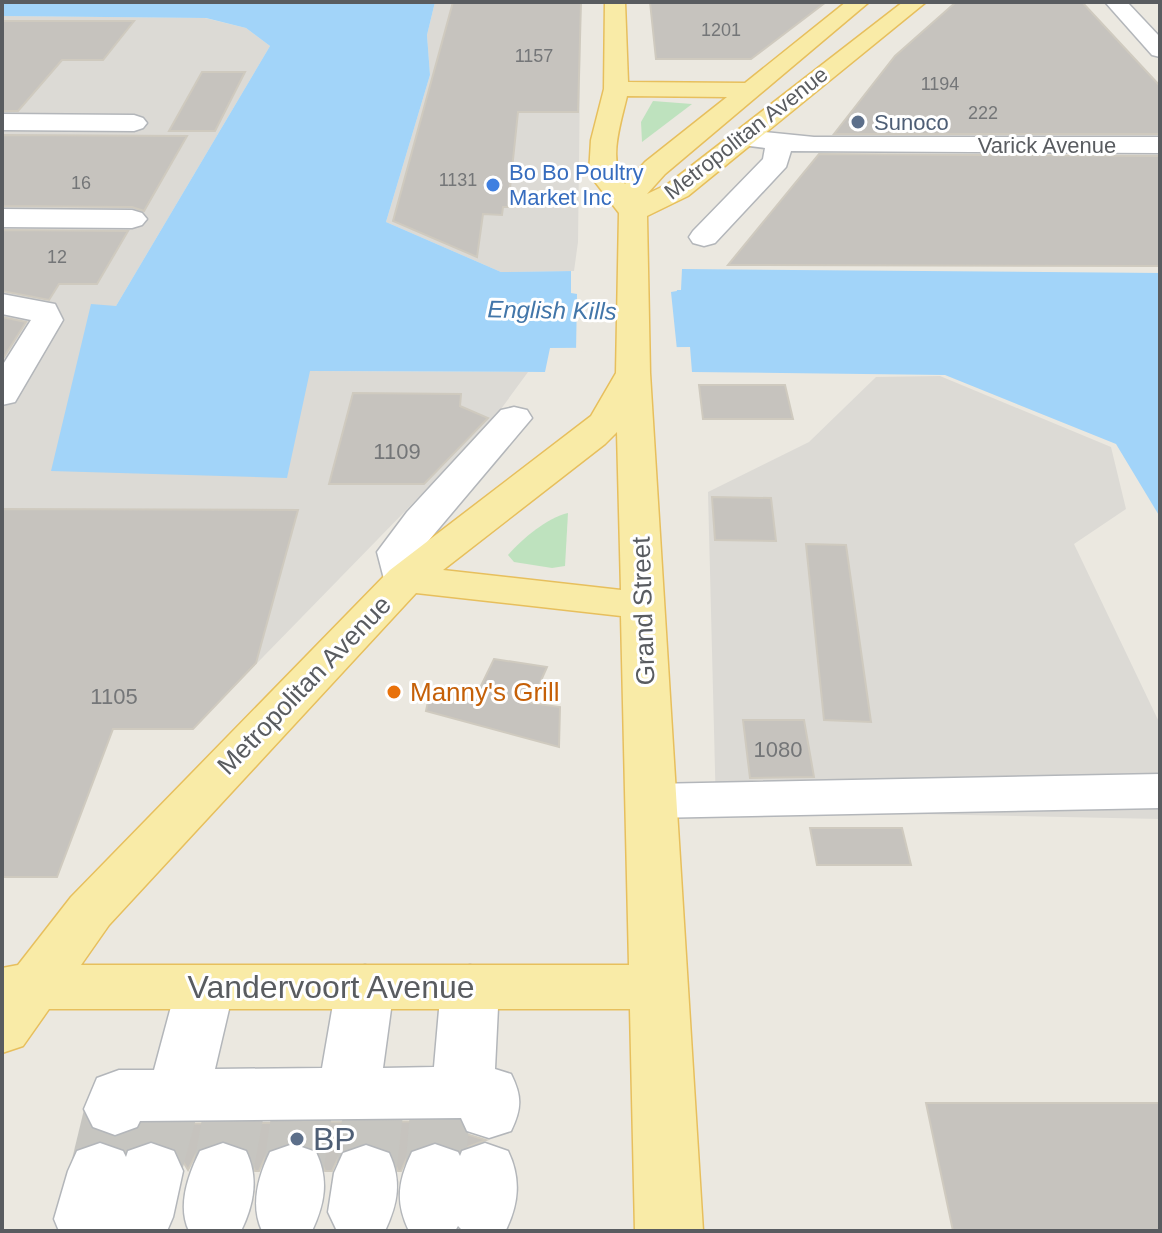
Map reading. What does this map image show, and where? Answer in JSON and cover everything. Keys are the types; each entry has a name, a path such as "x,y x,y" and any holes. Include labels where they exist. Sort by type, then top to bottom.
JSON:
{"main road":[{"path":"615,2 616,89 604,140 603,174 633,212"},
{"name":"Metropolitan Avenue","path":"859,2 641,181 633,194 633,212 678,190 916,2"},
{"path":"743,138 729,131 729,126 792,74 823,30"},
{"path":"616,89 752,90"},
{"name":"Grand Street","path":"633,212 633,373 669,1231"},
{"name":"Metropolitan Avenue","path":"12,1001 99,901 405,579 592,436 606,422 633,373"},
{"path":"405,579 642,605"},
{"name":"Vandervoort Avenue","path":"12,1001 205,988 659,987"}],"street":[{"path":"1115,2 1160,50"},
{"path":"2,122 134,123"},
{"name":"Varick Avenue","path":"743,138 779,143 1160,145"},
{"path":"704,237 776,161 779,143"},
{"path":"678,190 736,200"},
{"path":"2,218 132,219"},
{"path":"2,304 44,311 47,320 2,394"},
{"path":"405,579 398,552 421,521 514,418"},
{"path":"651,801 1160,791"},
{"path":"335,1142 365,987"},
{"path":"205,988 192,1125 335,1142 459,1146 470,987"}],"shaded area":[{"path":"435,2 581,2 578,242 574,271 501,272 386,222 430,75 427,35"},
{"path":"2,16 205,18 246,28 270,46 116,306 310,371 528,372 490,424 193,729 113,729 57,877 2,877"},
{"path":"940,376 1111,447 1126,509 1074,544 1160,724 1160,819 716,810 708,492 809,442 876,377"}],"green space":[{"path":"653,101 692,104 642,142 641,122"},
{"path":"568,513 565,566 552,568 514,562 508,555 536,530"}],"water":[{"name":"English Kills","path":"2,2 435,2 427,35 430,75 386,222 501,272 574,271 576,291 681,290 682,269 1160,273 1160,517 1116,444 945,375 692,372 690,347 550,348 545,372 310,371 287,478 51,471 91,304 116,306 270,46 246,28 206,18 2,16"}],"pier":[{"path":"571,271 577,271 579,287 676,286 677,291 671,292 677,350 683,351 576,352 577,294 571,293"}],"building":[{"path":"453,2 581,2 578,112 518,112 508,207 503,207 502,215 483,214 477,257 393,221"},
{"path":"650,2 826,2 751,59 656,59"},
{"path":"956,2 1082,2 1160,86 1160,134 834,134 895,56"},
{"path":"2,21 134,21 103,60 62,60 18,111 2,111"},
{"path":"202,72 245,72 215,131 169,131"},
{"path":"2,135 187,136 144,211 132,207 2,206"},
{"path":"819,154 1160,156 1160,266 728,265"},
{"path":"2,230 128,231 97,284 59,284 49,300 2,291"},
{"path":"2,317 26,322 2,360"},
{"path":"699,385 785,385 793,419 703,419"},
{"path":"353,393 461,394 460,406 488,418 424,484 329,484"},
{"path":"712,497 771,498 776,541 715,540"},
{"path":"2,509 298,510 256,663 193,729 113,729 57,877 2,877"},
{"path":"806,544 846,545 871,722 824,720"},
{"path":"494,659 547,667 531,703 560,707 559,747 426,711 431,687 477,694"},
{"path":"743,720 804,720 814,777 750,778"},
{"path":"810,828 902,828 911,865 817,865"},
{"path":"926,1103 1160,1103 1160,1231 953,1231"},
{"path":"459,1121 466,1134 486,1140 460,1150 436,1141 411,1149 401,1171 398,1171 390,1150 367,1142 342,1150 332,1171 325,1171 317,1149 294,1141 269,1149 259,1171 255,1171 247,1148 224,1140 199,1148 188,1170 175,1148 152,1140 126,1150 101,1140 92,1143 94,1131 116,1138 138,1130 142,1124"}],"tunnel":[{"path":"100,1171 115,1109"},
{"path":"151,1171 167,1111"},
{"path":"223,1171 234,1111"},
{"path":"293,1172 302,1112"},
{"path":"366,1173 373,1113"},
{"path":"435,1172 440,1113"}],"place":[{"name":"Sunoco","path":"858,122"},
{"name":"Bo Bo Poultry Market Inc","path":"493,185"},
{"name":"Manny's Grill","path":"394,692"},
{"name":"BP","path":"297,1139"}]}
